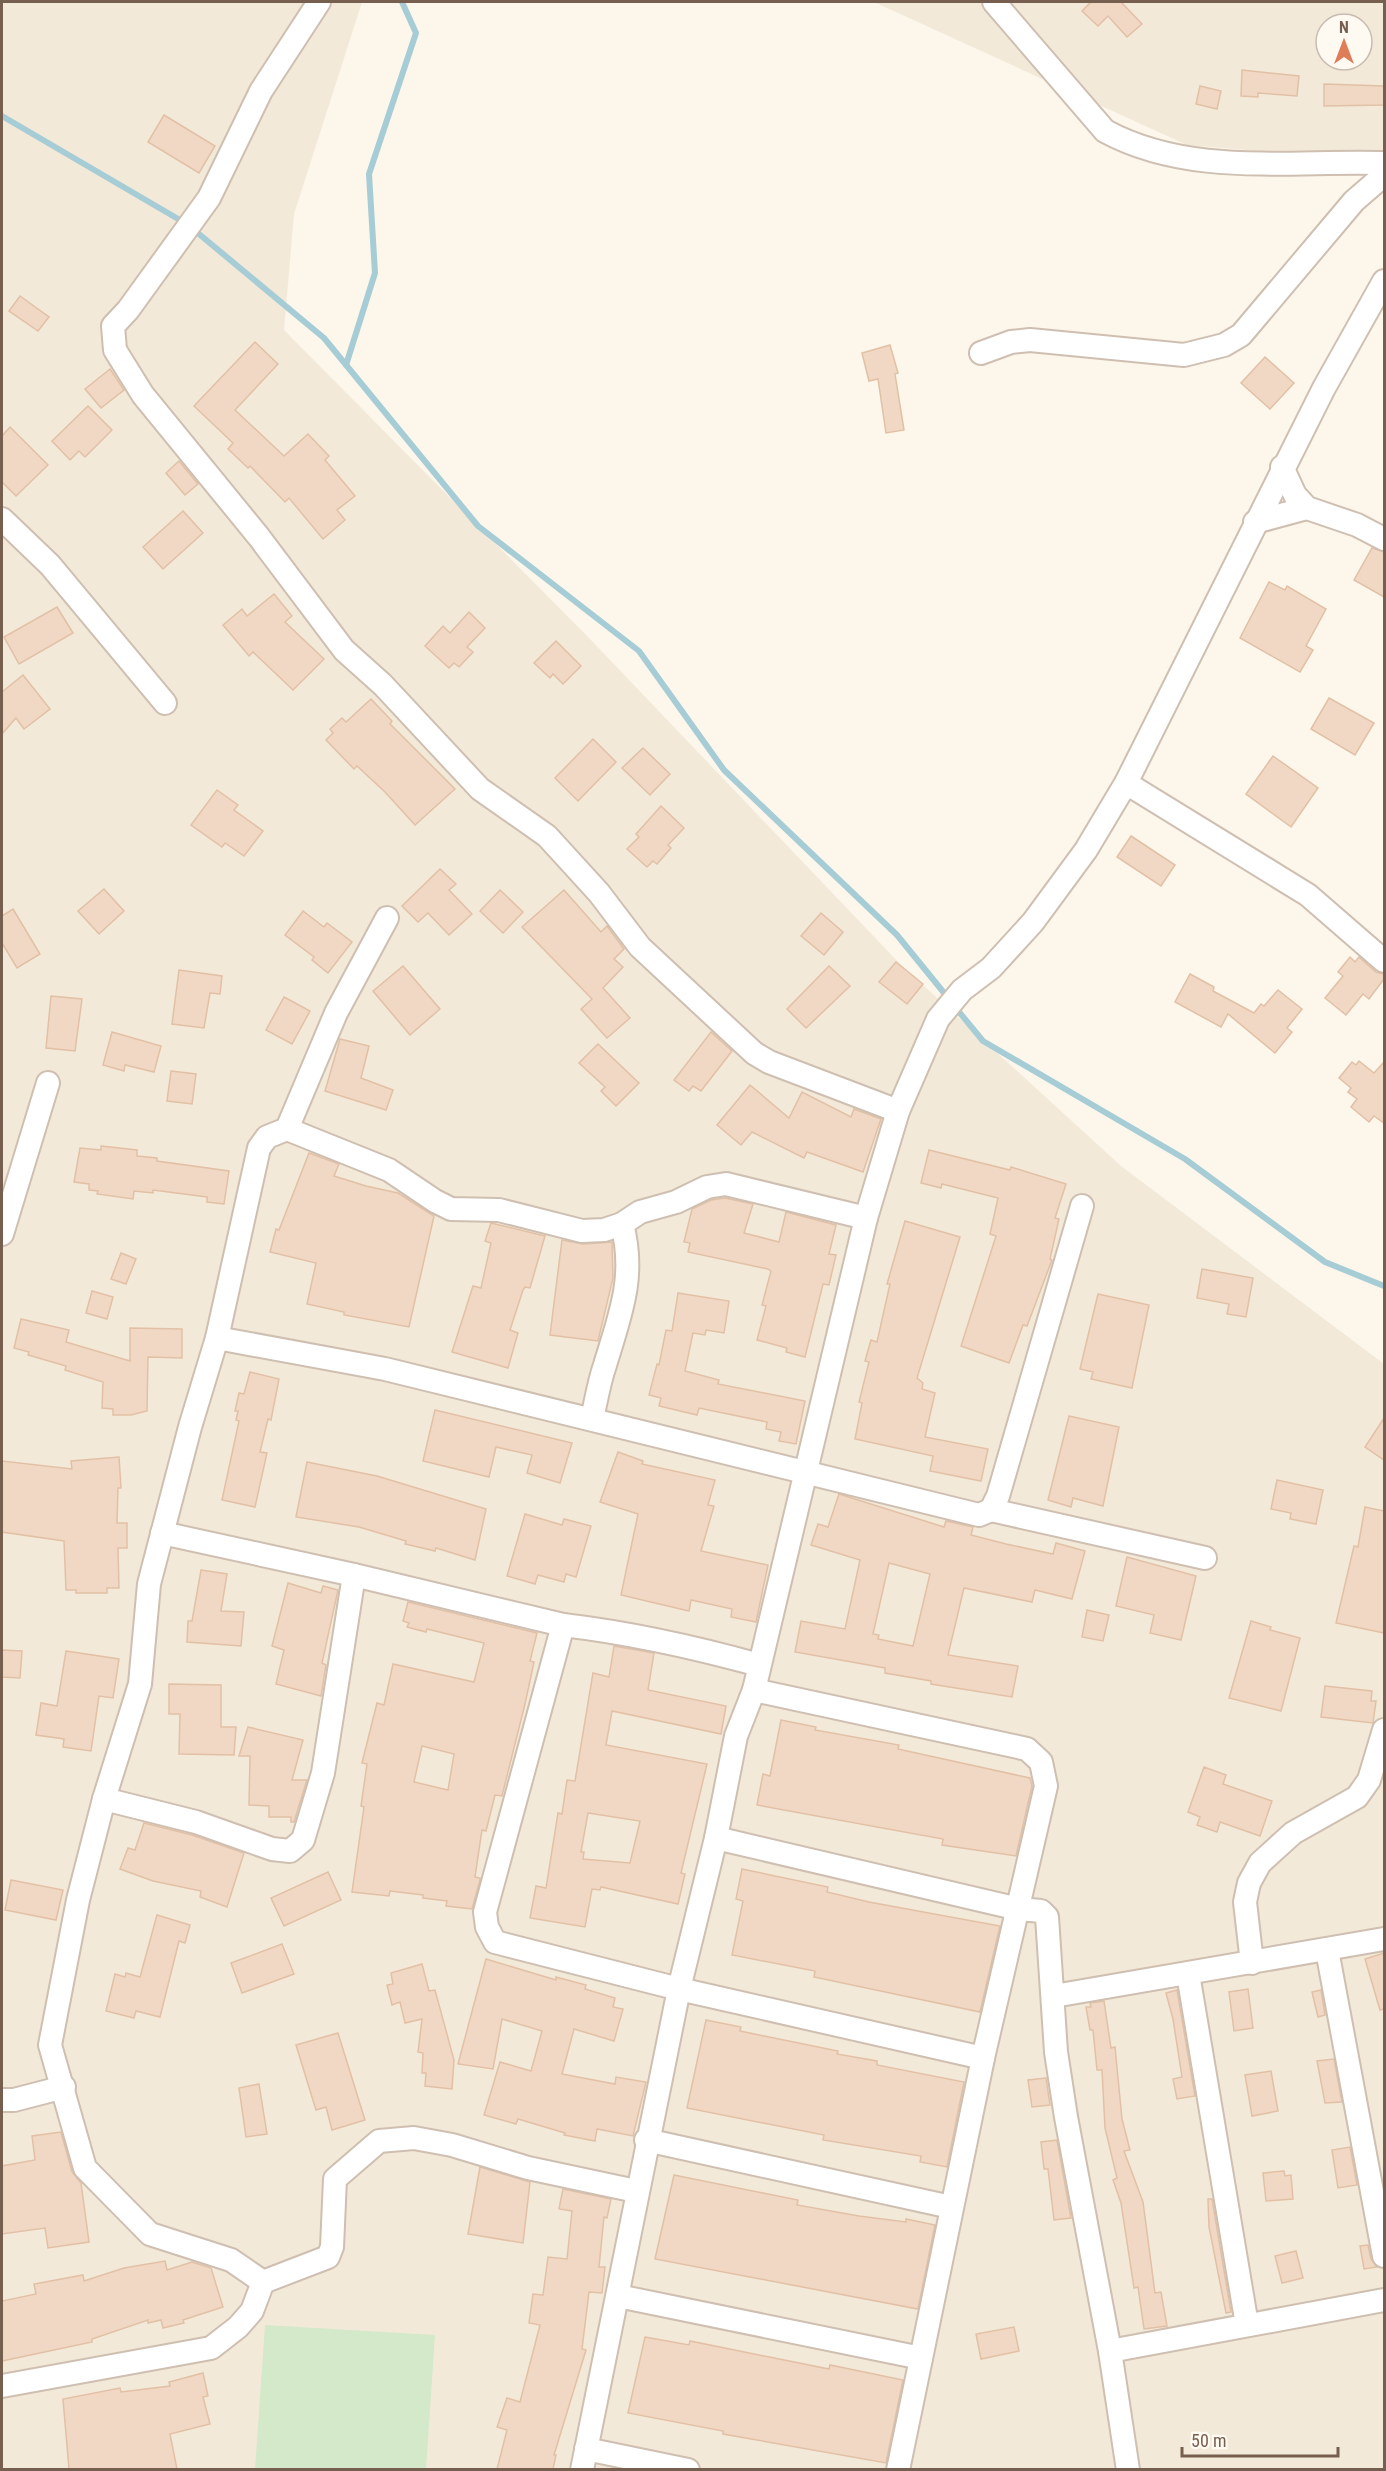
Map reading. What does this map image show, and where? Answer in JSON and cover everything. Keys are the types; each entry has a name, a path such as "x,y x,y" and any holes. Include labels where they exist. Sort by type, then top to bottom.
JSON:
{"street":[{"path":"320,2 261,91 209,198 128,310 113,326 115,350 143,395 259,537 344,650 383,685 480,789 547,836 599,893 640,947 754,1053 769,1062 898,1111"},
{"path":"994,2 1105,131 1128,144 1188,160 1384,163"},
{"path":"981,353 1011,342 1030,340 1184,355 1224,345 1241,335 1354,201 1384,175"},
{"path":"688,2469 584,2459 618,2296 646,2140 679,1989 716,1838 736,1736 754,1690 866,1218 898,1111 938,1019 962,990 991,968 1033,922 1086,850 1126,783 1206,626 1282,467 1384,281"},
{"path":"1282,467 1295,495 1307,508 1357,525 1384,539"},
{"path":"1255,522 1307,508"},
{"path":"2,519 50,565 165,703"},
{"path":"1126,783 1308,895 1384,961"},
{"path":"287,1129 336,1013 387,918"},
{"path":"2,1234 48,1083"},
{"path":"263,2282 231,2260 150,2234 85,2168 64,2087 50,2045 78,1900 104,1799 140,1684 149,1584 217,1338 259,1148 267,1137 287,1129 389,1170 451,1209 499,1210 582,1231 604,1230 622,1224 640,1212 676,1202 707,1187 726,1184 866,1218"},
{"path":"991,1510 998,1496 1082,1206"},
{"path":"592,1419 604,1366 622,1313 629,1271 628,1247 622,1224"},
{"path":"217,1338 385,1369 592,1419 804,1474 979,1515 991,1510 1205,1558"},
{"path":"162,1533 354,1575 563,1625 627,1633 685,1644 759,1665"},
{"path":"104,1799 196,1822 272,1849 290,1851 303,1840 323,1773 354,1575"},
{"path":"563,1625 485,1912 487,1927 495,1942 679,1989 983,2058"},
{"path":"754,1690 1027,1749 1041,1762 1046,1786 983,2058 897,2469"},
{"path":"1252,1963 1245,1902 1249,1883 1260,1863 1293,1833 1357,1797 1369,1780 1384,1730"},
{"path":"716,1838 1019,1909 1041,1911 1047,1917 1056,2052 1110,2351 1128,2469"},
{"path":"1054,1996 1384,1939"},
{"path":"1327,1950 1384,2256"},
{"path":"1188,1974 1247,2325"},
{"path":"2,2100 14,2100 64,2087"},
{"path":"2,2386 210,2348 238,2327 252,2311 263,2282 328,2257 332,2247 335,2179 379,2141 414,2138 452,2145 528,2168 636,2191"},
{"path":"646,2140 951,2207"},
{"path":"618,2296 921,2358"},
{"path":"1110,2351 1384,2300"}],"shaded area":[{"path":"2,2 362,2 294,214 284,330 590,639 901,965 1121,1166 1384,1364 1384,2469 2,2470"},
{"path":"874,2 1384,2 1384,161 1187,145"}],"green space":[{"path":"265,2325 435,2335 426,2469 255,2469"}],"building":[{"path":"1091,2 1121,2 1142,24 1127,37 1108,16 1098,26 1082,11"},
{"path":"1242,70 1299,76 1297,96 1258,93 1258,97 1241,96"},
{"path":"1324,84 1384,86 1384,105 1324,106"},
{"path":"1200,86 1221,91 1217,109 1196,104"},
{"path":"164,115 215,146 199,173 148,142"},
{"path":"20,296 49,317 38,331 9,311"},
{"path":"255,342 278,364 235,410 284,456 308,434 329,456 325,460 355,496 337,510 345,520 323,539 289,498 285,502 250,466 248,468 228,449 233,443 194,406"},
{"path":"890,345 898,373 895,374 904,430 886,433 878,379 869,381 862,353"},
{"path":"1265,357 1294,383 1270,409 1241,383"},
{"path":"110,369 124,390 101,408 85,389"},
{"path":"88,406 112,430 85,457 79,451 70,460 52,441"},
{"path":"10,427 48,465 16,496 2,482 2,436"},
{"path":"179,461 198,484 185,495 166,473"},
{"path":"183,511 203,533 163,569 143,547"},
{"path":"1372,548 1384,552 1384,597 1354,580"},
{"path":"1269,582 1285,590 1287,586 1326,609 1306,646 1313,650 1300,672 1240,638"},
{"path":"274,594 292,616 285,622 324,659 293,690 253,652 249,656 223,625 242,609 247,616"},
{"path":"57,607 73,633 19,664 4,637"},
{"path":"469,612 485,628 467,647 473,652 459,667 454,663 449,668 425,646 443,626 450,633"},
{"path":"556,641 581,666 563,684 553,674 550,678 534,663"},
{"path":"23,675 50,709 24,729 16,718 2,734 2,692"},
{"path":"1329,698 1374,723 1355,755 1311,729"},
{"path":"371,699 392,721 390,724 455,789 415,825 385,792 357,766 354,769 326,740 333,733 330,729 342,718 346,722"},
{"path":"593,739 616,762 578,801 555,778"},
{"path":"643,748 670,774 650,795 622,768"},
{"path":"1273,756 1318,788 1291,827 1246,794"},
{"path":"217,790 238,805 234,810 263,831 244,856 225,843 222,847 191,825"},
{"path":"661,806 684,828 668,845 671,848 657,864 653,861 647,867 627,849 639,837 636,834"},
{"path":"1131,836 1175,865 1161,886 1117,857"},
{"path":"440,869 456,884 449,890 472,914 449,935 428,913 418,922 402,906"},
{"path":"104,889 124,911 99,934 78,911"},
{"path":"500,890 523,912 503,933 480,911"},
{"path":"564,890 601,932 607,926 624,949 614,959 623,967 603,988 630,1018 607,1038 581,1009 592,999 522,927"},
{"path":"13,909 40,954 17,968 2,943 2,916"},
{"path":"303,911 324,927 327,923 352,942 328,973 312,960 314,957 285,935"},
{"path":"821,913 843,932 824,955 801,936"},
{"path":"1350,957 1355,962 1359,957 1376,972 1384,974 1384,979 1369,999 1363,994 1346,1015 1325,998 1343,976 1338,972"},
{"path":"896,962 923,984 907,1004 879,982"},
{"path":"403,966 440,1009 410,1035 373,991"},
{"path":"829,966 850,986 806,1028 787,1009"},
{"path":"179,970 222,976 220,994 210,993 204,1028 172,1024"},
{"path":"1190,974 1214,987 1213,991 1254,1013 1261,1004 1264,1006 1278,990 1302,1009 1287,1028 1292,1032 1275,1053 1228,1014 1221,1027 1175,1002"},
{"path":"51,996 82,999 75,1051 46,1048"},
{"path":"284,997 310,1011 292,1044 266,1030"},
{"path":"112,1032 161,1046 154,1072 125,1065 124,1071 103,1065"},
{"path":"711,1032 732,1051 701,1091 693,1086 689,1091 674,1080"},
{"path":"340,1039 369,1046 361,1078 393,1090 386,1110 325,1091"},
{"path":"598,1044 639,1083 616,1106 601,1091 605,1087 579,1063"},
{"path":"1359,1061 1374,1073 1384,1062 1384,1123 1374,1116 1369,1122 1351,1107 1357,1099 1348,1092 1351,1088 1339,1078 1352,1062 1356,1065"},
{"path":"171,1071 196,1074 192,1104 167,1101"},
{"path":"750,1085 789,1118 802,1092 851,1117 854,1109 881,1119 863,1172 807,1152 804,1158 752,1132 741,1145 717,1125"},
{"path":"101,1146 137,1150 137,1156 157,1158 157,1161 229,1171 224,1204 207,1202 207,1197 153,1190 153,1193 134,1191 133,1199 97,1194 98,1191 89,1190 89,1184 74,1182 80,1148 101,1150"},
{"path":"929,1150 1010,1170 1011,1167 1066,1184 1055,1218 1059,1219 1050,1259 1052,1260 1027,1326 1023,1325 1009,1363 961,1346 996,1236 990,1234 998,1198 942,1184 941,1188 921,1183"},
{"path":"309,1153 339,1164 334,1176 398,1193 434,1216 409,1327 344,1315 344,1312 307,1304 316,1263 270,1252 276,1229 279,1230"},
{"path":"725,1198 753,1204 744,1233 779,1242 786,1212 836,1225 829,1254 836,1255 829,1285 823,1284 805,1357 786,1352 787,1348 757,1340 766,1306 762,1305 771,1271 688,1252 690,1243 684,1242 692,1209 711,1200"},
{"path":"905,1221 960,1237 917,1378 923,1383 922,1389 935,1393 925,1437 988,1449 981,1481 930,1471 933,1456 855,1439 862,1403 859,1402 869,1362 865,1361 871,1340 877,1342 890,1284 887,1284"},
{"path":"491,1223 545,1236 530,1288 525,1287 523,1290 510,1330 518,1333 508,1368 452,1352 473,1286 481,1288 491,1243 485,1241"},
{"path":"562,1240 583,1244 612,1242 613,1278 598,1341 550,1335"},
{"path":"121,1253 136,1259 126,1284 111,1279"},
{"path":"1202,1269 1253,1278 1246,1317 1227,1314 1229,1304 1197,1298"},
{"path":"92,1291 113,1297 107,1319 86,1313"},
{"path":"678,1293 729,1301 724,1333 706,1330 705,1335 693,1333 685,1371 719,1380 718,1384 805,1401 796,1444 779,1441 781,1432 766,1429 767,1422 699,1408 697,1415 659,1406 661,1398 649,1395 657,1364 659,1365 666,1330 672,1331"},
{"path":"1098,1294 1149,1305 1132,1388 1091,1379 1093,1372 1080,1369"},
{"path":"21,1319 69,1330 66,1342 130,1361 130,1328 182,1329 182,1358 148,1357 147,1411 131,1415 113,1415 113,1409 102,1408 103,1382 65,1370 66,1366 28,1355 29,1352 14,1348"},
{"path":"250,1372 279,1379 271,1420 268,1419 260,1452 267,1453 255,1507 222,1500 239,1421 236,1420 238,1411 235,1411 239,1393 244,1394"},
{"path":"435,1410 572,1443 560,1483 527,1473 532,1455 496,1447 489,1477 423,1461"},
{"path":"1069,1416 1119,1427 1103,1506 1073,1498 1071,1507 1048,1500"},
{"path":"1384,1418 1384,1460 1365,1447"},
{"path":"618,1452 643,1461 642,1464 715,1480 708,1505 714,1506 701,1551 768,1565 756,1622 731,1617 732,1609 691,1600 689,1611 621,1595 638,1514 600,1502"},
{"path":"119,1457 121,1488 118,1488 117,1523 127,1523 127,1548 118,1548 119,1588 107,1588 107,1593 76,1593 76,1590 66,1590 64,1541 2,1532 2,1461 72,1469 71,1461"},
{"path":"307,1462 377,1476 486,1509 475,1560 436,1548 435,1551 405,1544 406,1541 359,1527 296,1517"},
{"path":"1277,1480 1323,1490 1316,1524 1290,1519 1291,1513 1271,1509"},
{"path":"839,1494 944,1527 946,1521 973,1527 971,1535 1006,1544 1053,1554 1056,1543 1085,1551 1072,1599 1035,1590 1032,1602 964,1588 948,1655 1018,1666 1012,1697 931,1684 931,1681 885,1673 885,1668 795,1652 801,1621 845,1629 860,1560 811,1545 818,1524 828,1527","holes":["889,1563 930,1574 913,1646 878,1639 879,1635 873,1634"]},
{"path":"1365,1507 1384,1511 1384,1633 1336,1623 1354,1546 1358,1547"},
{"path":"525,1514 562,1525 564,1519 591,1526 576,1577 566,1574 564,1582 538,1575 535,1584 507,1576"},
{"path":"1127,1557 1196,1576 1181,1640 1150,1633 1154,1615 1116,1606"},
{"path":"201,1570 227,1574 221,1611 244,1612 241,1646 187,1642 188,1621 192,1621"},
{"path":"288,1583 321,1593 323,1586 338,1590 322,1663 326,1665 321,1696 276,1684 284,1650 272,1646"},
{"path":"408,1602 537,1633 530,1661 534,1662 525,1704 502,1796 495,1795 486,1831 482,1830 475,1877 480,1880 472,1909 446,1906 447,1901 423,1898 423,1895 390,1891 389,1896 352,1892 364,1807 361,1806 367,1764 362,1763 377,1703 384,1705 393,1664 474,1682 484,1643 427,1629 426,1632 407,1627 409,1623 403,1621","holes":["422,1746 454,1754 448,1790 414,1782"]},
{"path":"1087,1610 1109,1615 1103,1641 1082,1637"},
{"path":"1251,1621 1271,1627 1270,1630 1300,1638 1281,1711 1229,1698"},
{"path":"614,1646 654,1653 648,1690 726,1706 721,1734 612,1711 606,1745 707,1764 681,1873 685,1874 678,1904 601,1887 600,1890 592,1889 585,1927 530,1918 536,1886 546,1888 558,1813 562,1814 567,1780 575,1781 593,1673 609,1677","holes":["588,1813 640,1821 630,1863 583,1859 584,1852 581,1852"]},
{"path":"2,1650 22,1651 20,1678 2,1677"},
{"path":"66,1651 119,1659 113,1698 99,1696 91,1751 63,1747 64,1739 36,1735 41,1703 57,1706"},
{"path":"169,1684 221,1685 221,1727 236,1727 234,1755 179,1754 180,1714 169,1714"},
{"path":"1325,1686 1372,1691 1371,1701 1376,1701 1373,1723 1321,1717"},
{"path":"781,1720 816,1727 815,1730 899,1745 898,1749 1030,1778 1032,1786 1016,1856 942,1845 943,1839 757,1805 763,1774 770,1776"},
{"path":"248,1727 303,1740 292,1780 307,1780 294,1822 291,1822 291,1817 269,1817 269,1806 249,1805 250,1756 239,1756"},
{"path":"1204,1767 1226,1775 1223,1784 1272,1801 1260,1836 1220,1822 1217,1832 1197,1825 1200,1817 1188,1812"},
{"path":"144,1823 192,1835 244,1853 227,1907 200,1897 201,1891 153,1881 120,1869 128,1848 135,1850"},
{"path":"742,1869 828,1887 827,1892 869,1902 1000,1926 980,2012 814,1977 815,1971 732,1955 743,1901 736,1899"},
{"path":"328,1872 341,1900 284,1926 271,1898"},
{"path":"11,1880 63,1890 56,1920 5,1910"},
{"path":"157,1915 190,1925 185,1943 179,1941 160,2017 136,2011 134,2018 106,2011 115,1974 125,1977 126,1973 140,1977"},
{"path":"282,1944 294,1974 242,1993 231,1963"},
{"path":"1384,1953 1384,2009 1380,2010 1365,1959"},
{"path":"486,1959 556,1980 556,1977 586,1985 585,1989 615,1998 613,2007 623,2009 614,2041 574,2029 562,2074 615,2084 616,2077 646,2082 633,2136 597,2129 595,2141 564,2135 565,2133 518,2119 516,2124 484,2115 500,2062 531,2071 542,2031 502,2019 493,2069 458,2064"},
{"path":"422,1964 429,1991 435,1990 454,2060 452,2089 425,2086 426,2073 422,2073 423,2053 418,2052 422,2019 405,2023 400,2002 392,2005 387,1985 393,1984 391,1973"},
{"path":"1248,1989 1253,2028 1234,2031 1229,1992"},
{"path":"1177,1990 1195,2096 1177,2099 1173,2079 1182,2077 1173,2019 1166,1993"},
{"path":"1321,1990 1325,2015 1318,2017 1312,1992"},
{"path":"1104,2001 1111,2048 1115,2047 1122,2119 1130,2150 1124,2151 1143,2202 1155,2293 1161,2292 1167,2326 1144,2329 1138,2287 1134,2288 1121,2203 1113,2180 1117,2178 1105,2128 1102,2070 1097,2070 1093,2030 1090,2030 1086,2007 1091,2007 1090,2003"},
{"path":"706,2020 741,2027 740,2031 877,2061 877,2065 964,2082 947,2167 920,2162 921,2156 823,2140 824,2135 687,2108"},
{"path":"338,2033 365,2120 332,2130 326,2107 316,2110 296,2045"},
{"path":"1334,2059 1342,2102 1325,2103 1317,2061"},
{"path":"1271,2071 1278,2111 1252,2116 1245,2075"},
{"path":"1046,2078 1050,2105 1032,2107 1028,2080"},
{"path":"259,2084 267,2134 246,2137 239,2088"},
{"path":"61,2132 72,2172 81,2183 89,2242 48,2248 45,2228 2,2234 2,2166 35,2160 32,2136"},
{"path":"1057,2140 1071,2218 1054,2220 1048,2169 1044,2169 1041,2142"},
{"path":"1350,2147 1357,2185 1338,2188 1332,2150"},
{"path":"480,2167 530,2182 523,2243 468,2234"},
{"path":"1284,2171 1285,2176 1291,2175 1293,2199 1266,2201 1263,2173"},
{"path":"674,2175 798,2200 797,2205 859,2216 906,2222 906,2219 935,2225 918,2309 655,2259"},
{"path":"563,2189 611,2199 607,2218 604,2217 599,2267 605,2267 602,2293 589,2292 582,2349 586,2350 554,2455 556,2455 553,2469 497,2469 507,2430 497,2427 507,2398 520,2402 540,2325 529,2323 533,2294 543,2295 548,2257 567,2259 572,2211 559,2209"},
{"path":"1208,2199 1212,2199 1231,2312 1226,2313 1209,2227"},
{"path":"1368,2245 1371,2259 1377,2267 1364,2269 1360,2246"},
{"path":"1296,2251 1303,2278 1282,2283 1275,2256"},
{"path":"165,2261 167,2270 192,2262 211,2268 223,2307 183,2320 184,2323 163,2328 161,2320 148,2323 148,2320 92,2339 92,2342 2,2361 2,2301 36,2294 34,2284 83,2275 84,2281 124,2268"},
{"path":"1014,2327 1019,2351 981,2359 976,2334"},
{"path":"645,2337 689,2345 690,2341 829,2369 830,2365 903,2380 886,2463 723,2434 723,2431 628,2413"},
{"path":"203,2373 208,2396 203,2397 210,2424 170,2434 177,2469 69,2469 63,2399 120,2388 121,2392 170,2386 169,2382"}],"waterway":[{"path":"346,365 375,273 369,174 416,33 402,2"},
{"path":"2,116 185,223"},
{"path":"193,229 324,338 478,526 639,651 724,770 897,935 949,999"},
{"path":"955,1007 983,1041 1185,1159 1325,1262 1384,1286"}]}
